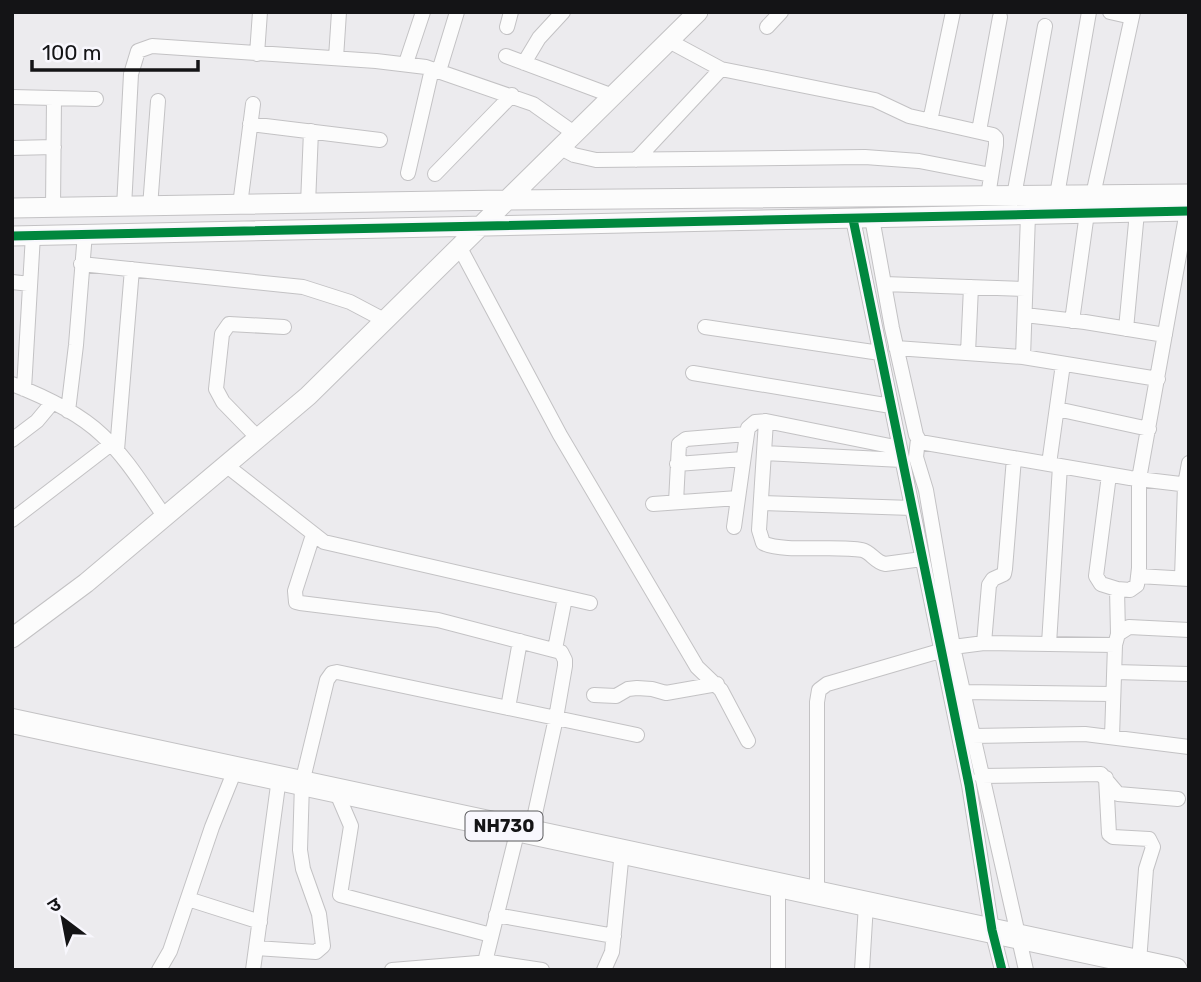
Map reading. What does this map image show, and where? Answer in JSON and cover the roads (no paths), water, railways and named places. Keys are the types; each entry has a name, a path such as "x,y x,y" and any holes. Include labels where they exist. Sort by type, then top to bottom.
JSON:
{"highway":[{"name":"NH730","path":"12,721 1175,970"}],"street":[{"path":"257,54 260,12"},
{"path":"336,58 340,12"},
{"path":"407,63 424,12"},
{"path":"408,173 436,70 457,12"},
{"path":"507,27 512,12"},
{"path":"524,63 539,38 563,12"},
{"path":"767,27 781,12"},
{"path":"930,121 953,12"},
{"path":"1057,195 1090,12"},
{"path":"1072,321 1090,204 1133,15 1111,12"},
{"path":"12,638 86,583 308,397 694,14"},
{"path":"979,131 1000,17"},
{"path":"1014,196 1045,26"},
{"path":"669,41 722,69 875,100 902,113 979,131 996,138 988,196"},
{"path":"124,207 131,74 138,51 152,47 407,63 512,95 533,104 574,133"},
{"path":"506,56 613,96"},
{"path":"636,160 722,69"},
{"path":"435,174 512,95"},
{"path":"12,97 96,99"},
{"path":"52,208 54,98"},
{"path":"150,207 158,101"},
{"path":"240,205 253,104"},
{"path":"250,124 380,140"},
{"path":"307,204 311,131"},
{"path":"12,148 54,147"},
{"path":"559,147 583,158 636,160 865,157 919,161 991,175"},
{"path":"12,208 1057,195 1137,212 1188,205"},
{"path":"12,236 1028,215 1090,204 1188,205"},
{"path":"1109,475 1096,576 1101,584 1117,589 1134,589 1138,576 1139,480 1188,205"},
{"path":"1126,329 1137,212"},
{"path":"1023,357 1028,215"},
{"path":"862,218 884,284 918,439 916,457 926,490 947,649 969,785 1005,933 1026,970"},
{"path":"862,218 880,353 922,559 962,692 981,776 1005,933 1002,970"},
{"path":"68,411 85,233"},
{"path":"33,235 18,387 68,411 90,425 114,447 165,517"},
{"path":"460,248 560,435 686,651 696,667 717,684 748,741"},
{"path":"81,264 314,290 350,302 386,321"},
{"path":"12,520 114,447 132,269"},
{"path":"12,282 30,284"},
{"path":"884,284 1025,289"},
{"path":"968,353 971,287"},
{"path":"1024,315 1165,335"},
{"path":"258,439 223,402 216,389 222,334 229,324 284,327"},
{"path":"705,327 880,353"},
{"path":"896,348 1023,357 1157,379"},
{"path":"1049,644 1054,465 1063,363"},
{"path":"693,373 891,406"},
{"path":"12,440 37,421 52,403"},
{"path":"1057,409 1149,429"},
{"path":"734,527 747,435 752,424 766,421 901,454"},
{"path":"766,421 760,538 766,545 863,551 879,563 885,564 922,559"},
{"path":"676,502 679,444 686,439 747,435"},
{"path":"918,439 925,444 1139,480 1187,485"},
{"path":"764,453 901,454"},
{"path":"984,643 990,581 1000,577 1006,569 1014,458"},
{"path":"677,464 743,459"},
{"path":"1138,576 1186,578 1189,463"},
{"path":"226,466 313,535 336,546 590,603"},
{"path":"653,504 738,498"},
{"path":"761,503 912,508"},
{"path":"313,535 295,591 296,601 300,603 438,620 555,649 561,652 565,660 556,719 525,830 496,915 485,962"},
{"path":"1112,737 1117,589"},
{"path":"555,649 565,597"},
{"path":"817,895 819,690 827,684 947,649 984,643 1049,644 1117,639 1129,627 1189,630"},
{"path":"508,708 520,641"},
{"path":"1115,671 1189,674"},
{"path":"253,970 260,922 291,781 331,673 337,672 637,735"},
{"path":"594,695 616,696 628,689 637,688 666,693 717,684"},
{"path":"962,692 1113,694"},
{"path":"972,736 1085,734 1189,747"},
{"path":"159,970 170,951 212,827 235,770"},
{"path":"981,776 1101,774 1118,794 1178,799"},
{"path":"1106,778 1109,834 1113,837 1149,839 1153,847 1146,869 1139,962"},
{"path":"256,948 316,952 323,946 318,914 301,862 291,781"},
{"path":"336,791 351,826 340,895 491,935"},
{"path":"604,970 610,959 614,936 622,852"},
{"path":"778,885 778,970"},
{"path":"188,899 260,922"},
{"path":"862,970 866,904"},
{"path":"496,915 614,936"},
{"path":"393,970 485,962 542,970"}]}
